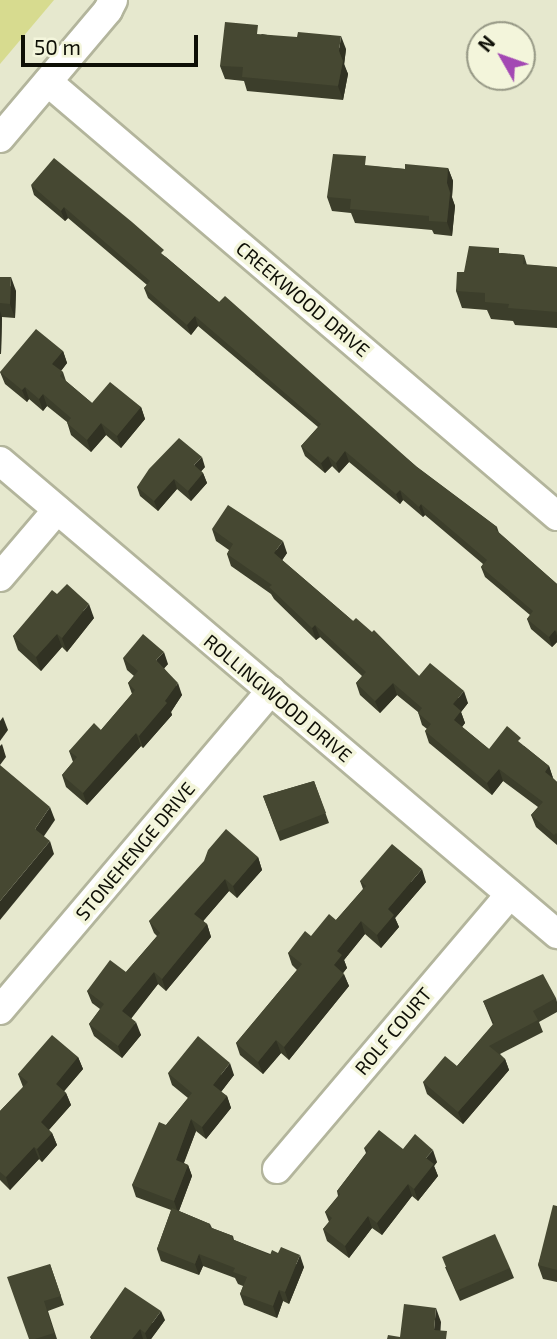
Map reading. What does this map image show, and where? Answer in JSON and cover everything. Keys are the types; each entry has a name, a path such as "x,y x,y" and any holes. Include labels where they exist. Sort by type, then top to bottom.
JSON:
{"street":[{"path":"0,138 108,10 113,0"},
{"name":"CREEKWOOD DRIVE","path":"48,82 557,516"},
{"name":"ROLLINGWOOD DRIVE","path":"0,461 557,934"},
{"path":"0,577 57,510"},
{"name":"STONEHENGE DRIVE","path":"0,1010 271,691"},
{"name":"ROLF COURT","path":"277,1169 510,894"}],"green space":[{"path":"0,0 54,0 0,64"}],"building":[{"path":"225,22 258,25 257,34 297,37 298,32 341,36 339,51 343,61 338,86 242,77 243,67 220,66"},
{"path":"333,154 366,156 365,165 405,169 405,164 448,168 447,183 450,193 447,222 429,221 429,216 350,209 351,199 327,197"},
{"path":"54,158 132,222 164,250 161,253 219,302 225,296 417,467 497,527 495,529 557,584 557,632 555,630 549,637 527,619 533,611 481,567 487,560 421,504 419,507 400,490 396,494 345,451 336,463 328,456 321,463 301,446 321,424 195,316 187,325 144,288 150,281 64,207 61,211 31,185"},
{"path":"469,246 499,248 499,253 524,255 523,264 557,267 557,312 508,308 509,304 485,302 485,293 456,291 457,272 464,272"},
{"path":"0,277 11,277 10,304 0,303"},
{"path":"36,329 63,351 52,364 63,372 60,376 92,403 110,382 141,407 117,436 101,423 87,440 67,423 71,418 43,394 39,399 25,387 22,390 0,372"},
{"path":"179,438 202,457 194,465 203,473 188,491 174,479 154,501 137,487 149,469"},
{"path":"228,505 283,541 274,553 353,621 356,618 372,632 374,630 419,676 430,663 464,691 453,704 461,711 454,720 489,749 507,726 521,738 518,741 549,766 545,772 557,782 557,834 554,835 531,815 543,802 499,769 487,783 425,731 431,724 418,713 422,708 393,683 375,701 356,683 366,672 315,625 312,628 269,587 272,585 227,554 233,544 212,529"},
{"path":"67,584 89,604 62,638 57,634 36,657 13,636 52,590 57,594"},
{"path":"143,634 164,652 156,660 178,683 165,701 167,703 139,736 136,733 83,793 62,775 77,757 69,751 94,723 101,730 135,690 128,683 138,671 123,658"},
{"path":"0,765 50,807 35,829 50,841 0,901"},
{"path":"314,781 326,813 277,832 263,796"},
{"path":"226,829 258,857 233,886 225,879 194,914 207,924 162,979 154,972 122,1011 136,1022 118,1046 89,1024 104,1004 87,991 110,960 126,972 160,933 149,921 204,861 208,850"},
{"path":"392,844 422,869 388,909 394,915 377,935 361,921 337,951 342,955 334,965 344,974 284,1047 276,1040 258,1062 236,1043 302,964 288,953 305,931 311,936 329,914 336,920 366,886 360,881"},
{"path":"543,974 556,998 533,1011 538,1020 489,1046 505,1059 458,1112 423,1082 445,1056 457,1066 494,1023 483,1001"},
{"path":"52,1035 78,1057 56,1084 66,1093 41,1122 52,1133 37,1149 34,1147 6,1177 0,1172 0,1111 28,1082 18,1074"},
{"path":"198,1036 230,1063 213,1085 227,1096 202,1127 191,1119 176,1160 188,1165 174,1201 132,1185 159,1122 166,1125 192,1093 168,1073"},
{"path":"379,1130 403,1149 415,1134 433,1150 426,1158 434,1164 414,1189 408,1184 377,1223 368,1216 345,1246 323,1229 332,1218 325,1212 340,1194 337,1191 368,1151 364,1148"},
{"path":"553,1205 557,1206 557,1270 538,1265"},
{"path":"172,1208 270,1255 272,1250 278,1253 281,1247 300,1255 285,1292 279,1290 273,1306 240,1294 247,1277 233,1272 235,1268 199,1254 195,1264 157,1249"},
{"path":"495,1234 510,1268 456,1291 442,1257"},
{"path":"50,1264 61,1296 44,1301 54,1333 29,1339 7,1277"},
{"path":"125,1287 161,1311 145,1333 140,1329 132,1339 93,1339 90,1337"},
{"path":"404,1304 436,1308 434,1330 447,1331 446,1339 387,1339 388,1335 400,1337"}]}
